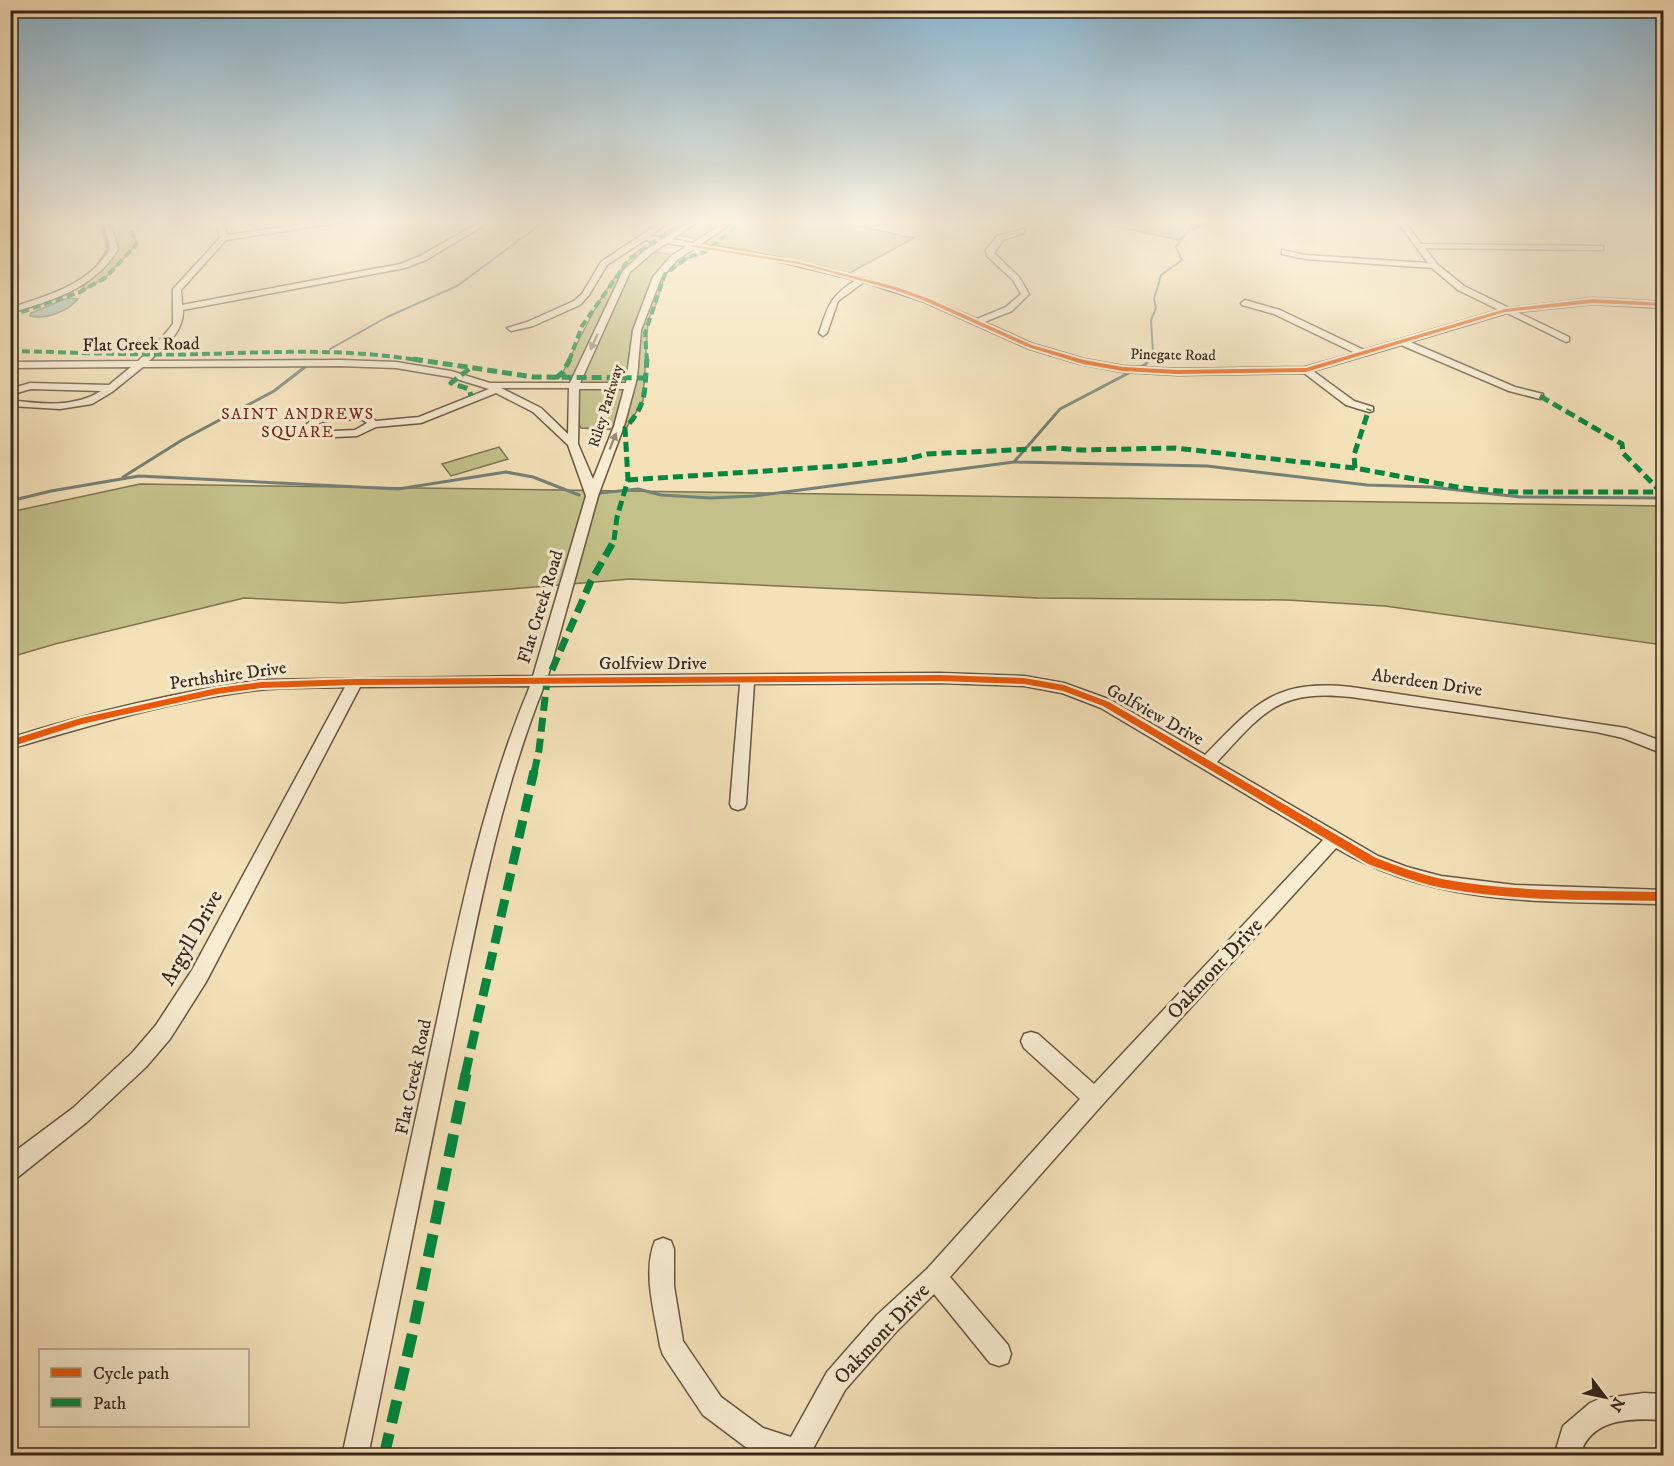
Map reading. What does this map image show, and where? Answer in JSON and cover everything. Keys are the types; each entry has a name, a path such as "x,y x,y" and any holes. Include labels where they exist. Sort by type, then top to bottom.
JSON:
{"street":[{"path":"10,311 66,289"},
{"path":"10,403 75,405 89,402 111,388 172,334 177,326 179,308 177,289"},
{"path":"179,308 278,289"},
{"path":"511,328 530,324 577,303 589,289"},
{"name":"Riley Parkway","path":"573,444 574,385 618,289"},
{"name":"Riley Parkway","path":"592,496 619,426 630,386 637,330 652,289"},
{"path":"823,333 832,302 846,289"},
{"name":"Pinegate Road","path":"895,289 925,299 1030,346 1074,360 1130,369 1240,372 1306,370 1505,310 1593,301 1664,305"},
{"path":"975,323 1016,306 1025,294 1022,289"},
{"path":"1464,289 1566,339"},
{"path":"1245,303 1277,312 1364,353"},
{"path":"1400,341 1512,389 1540,396"},
{"name":"Flat Creek Road","path":"10,365 363,363 424,368 491,387 537,410 573,444 591,486 592,496 538,681 516,735 501,787 464,936 355,1455"},
{"path":"1306,370 1350,403 1369,409"},
{"path":"10,392 30,386 111,388"},
{"path":"374,424 366,417 319,418 308,425 306,430 307,434 312,435 357,433 374,424 421,420 462,404 491,387 630,386"},
{"name":"Golfview Drive","path":"456,683 992,679 1024,681 1064,688 1106,704 1334,839 1388,868 1416,878 1462,888 1664,897"},
{"path":"738,804 747,680"},
{"name":"Perthshire Drive","path":"10,744 81,721 217,691 261,685 356,682 456,683"},
{"name":"Argyll Drive","path":"10,1169 80,1115 139,1060 163,1032 199,976 356,682"},
{"name":"Aberdeen Drive","path":"1206,763 1251,718 1273,700 1316,690 1351,692 1574,723 1626,733 1664,748"},
{"name":"Oakmont Drive","path":"796,1453 836,1381 886,1324 935,1277 1095,1098 1334,839"},
{"path":"1031,1041 1095,1098"},
{"path":"663,1249 662,1286 672,1346 712,1406 756,1439 796,1453"},
{"name":"Oakmont Drive","path":"935,1277 999,1354"},
{"path":"1567,1455 1572,1435 1599,1412 1644,1406 1664,1407"}],"shaded area":[{"path":"660,289 648,320 643,401 625,430 581,428 574,416 574,385 563,372 606,291"},
{"path":"499,447 508,459 451,476 442,464"},
{"path":"140,484 1663,506 1663,645 1385,606 1287,600 1038,598 630,579 343,603 244,598 55,644 11,657 10,512"}],"water":[{"path":"68,298 78,299 56,314 43,317 30,316 31,313"}],"waterway":[{"path":"330,349 387,317 449,289"},
{"path":"1148,361 1153,353 1151,320 1156,308 1154,299 1157,289"},
{"path":"1014,462 1060,409 1146,364 1149,359"},
{"path":"123,477 182,440 274,391 305,367"},
{"path":"600,493 638,489 661,495 711,498 754,496 1014,462"},
{"path":"1014,462 1207,466 1367,485 1431,487 1520,497 1664,498"},
{"path":"10,501 51,491 139,476 398,489 506,472 533,477 579,495"}],"marked path":[{"path":"10,316 85,289"},
{"path":"556,378 563,372 569,361 582,326 608,289"},
{"path":"384,1456 413,1331 478,1013 539,750 547,681 591,581 614,543 617,517 628,480 625,428 638,414 643,404 648,352 645,333 660,289"},
{"path":"10,351 200,354 275,351 364,354 402,357 469,369 534,377 646,378"},
{"path":"469,369 451,383 469,389 471,396"},
{"path":"1540,396 1622,444 1623,453 1662,493"},
{"path":"1355,468 1354,455 1369,409"},
{"path":"628,480 841,466 903,460 927,454 1055,448 1081,450 1175,448 1355,468 1462,488 1512,492 1664,492"}],"cycle path":[{"path":"898,289 925,299 1030,346 1083,362 1123,369 1178,372 1306,370 1505,311 1593,301 1664,305"},
{"path":"10,744 81,721 217,691 261,685 355,682 940,678 1024,681 1064,688 1106,704 1372,861 1406,874 1478,889 1664,897"}],"district":[{"name":"SAINT ANDREWS SQUARE","path":"298,423"}]}
